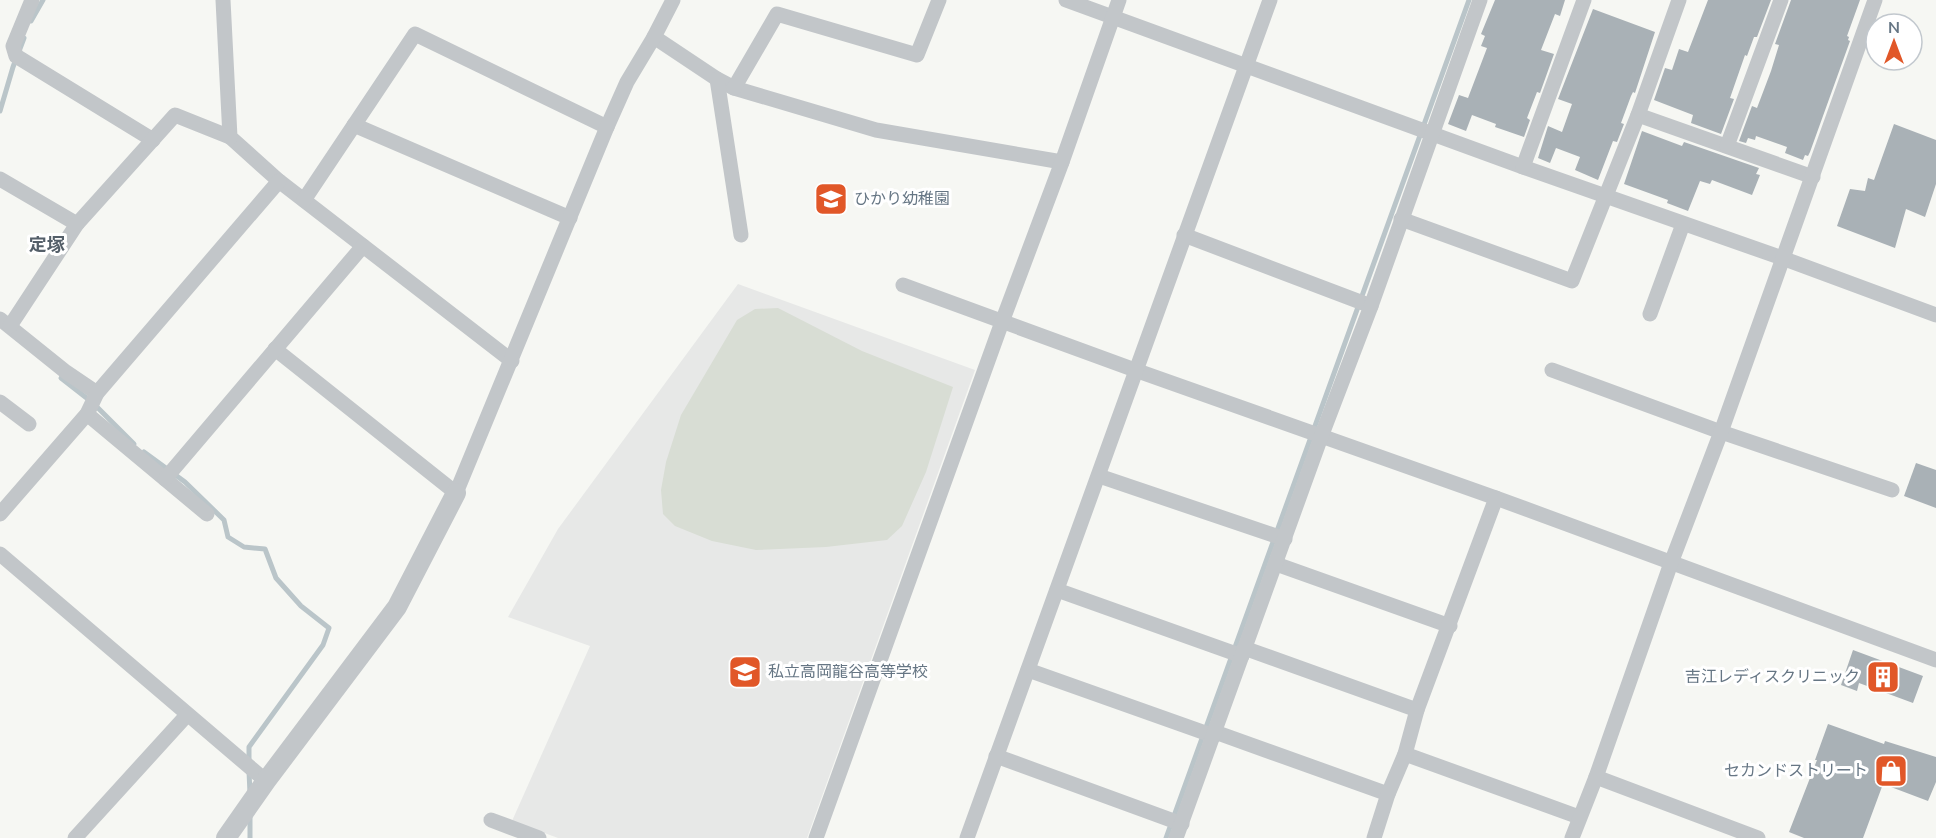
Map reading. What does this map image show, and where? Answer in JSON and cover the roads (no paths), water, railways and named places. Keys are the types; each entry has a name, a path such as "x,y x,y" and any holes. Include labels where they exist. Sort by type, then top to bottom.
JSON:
{"street":[{"path":"32,0 13,46 16,56 153,140"},
{"path":"223,0 230,137"},
{"path":"226,838 397,607 456,493 627,82 673,0"},
{"path":"734,88 777,14 917,55 939,0"},
{"path":"1066,0 1936,315"},
{"path":"816,838 1119,0"},
{"path":"967,838 1099,476 1134,370 1270,0"},
{"path":"996,756 1175,826 1237,652 1276,564 1278,537 1315,434 1364,303 1401,219 1425,130 1480,0"},
{"path":"1523,167 1584,0"},
{"path":"1401,219 1572,281 1638,115 1678,0"},
{"path":"1728,146 1781,0"},
{"path":"1572,838 1596,777 1671,562 1721,432 1875,0"},
{"path":"304,200 415,34 607,127"},
{"path":"654,37 734,88 876,130 1062,162"},
{"path":"717,79 741,235"},
{"path":"97,393 66,372 5,322 78,224 175,115 230,137 279,181 512,361"},
{"path":"1638,115 1813,177"},
{"path":"354,125 570,218"},
{"path":"0,179 78,224"},
{"path":"0,514 87,414 97,393 279,181"},
{"path":"1650,314 1683,224"},
{"path":"1184,235 1364,303"},
{"path":"165,479 363,246"},
{"path":"903,285 1134,370 1496,498 1936,660"},
{"path":"275,349 456,493"},
{"path":"1552,370 1721,432 1892,490"},
{"path":"0,402 29,424"},
{"path":"87,414 207,514"},
{"path":"1099,476 1278,537"},
{"path":"1374,838 1388,794 1405,754 1417,710 1496,498"},
{"path":"0,554 266,782"},
{"path":"1276,564 1450,626"},
{"path":"1057,590 1237,652 1417,710"},
{"path":"1028,670 1388,794"},
{"path":"75,838 187,715"},
{"path":"1405,754 1579,817"},
{"path":"1596,777 1758,838"},
{"path":"491,820 539,838"}],"waterway":[{"path":"31,21 43,0"},
{"path":"1166,838 1469,0"},
{"path":"0,111 24,38"},
{"path":"61,378 93,403 134,444"},
{"path":"144,452 185,482 224,520 228,537 244,547 265,549 276,578 301,606 329,628 323,645 249,747 249,761"},
{"path":"249,771 250,794"},
{"path":"250,816 250,838"}],"place":[{"name":"ひかり幼稚園","path":"831,199"},
{"name":"私立高岡龍谷高等学校","path":"745,672"},
{"name":"吉江レディスクリニック","path":"1883,677"},
{"name":"セカンドストリート","path":"1891,771"}],"district":[{"name":"定塚","path":"47,245"}]}
